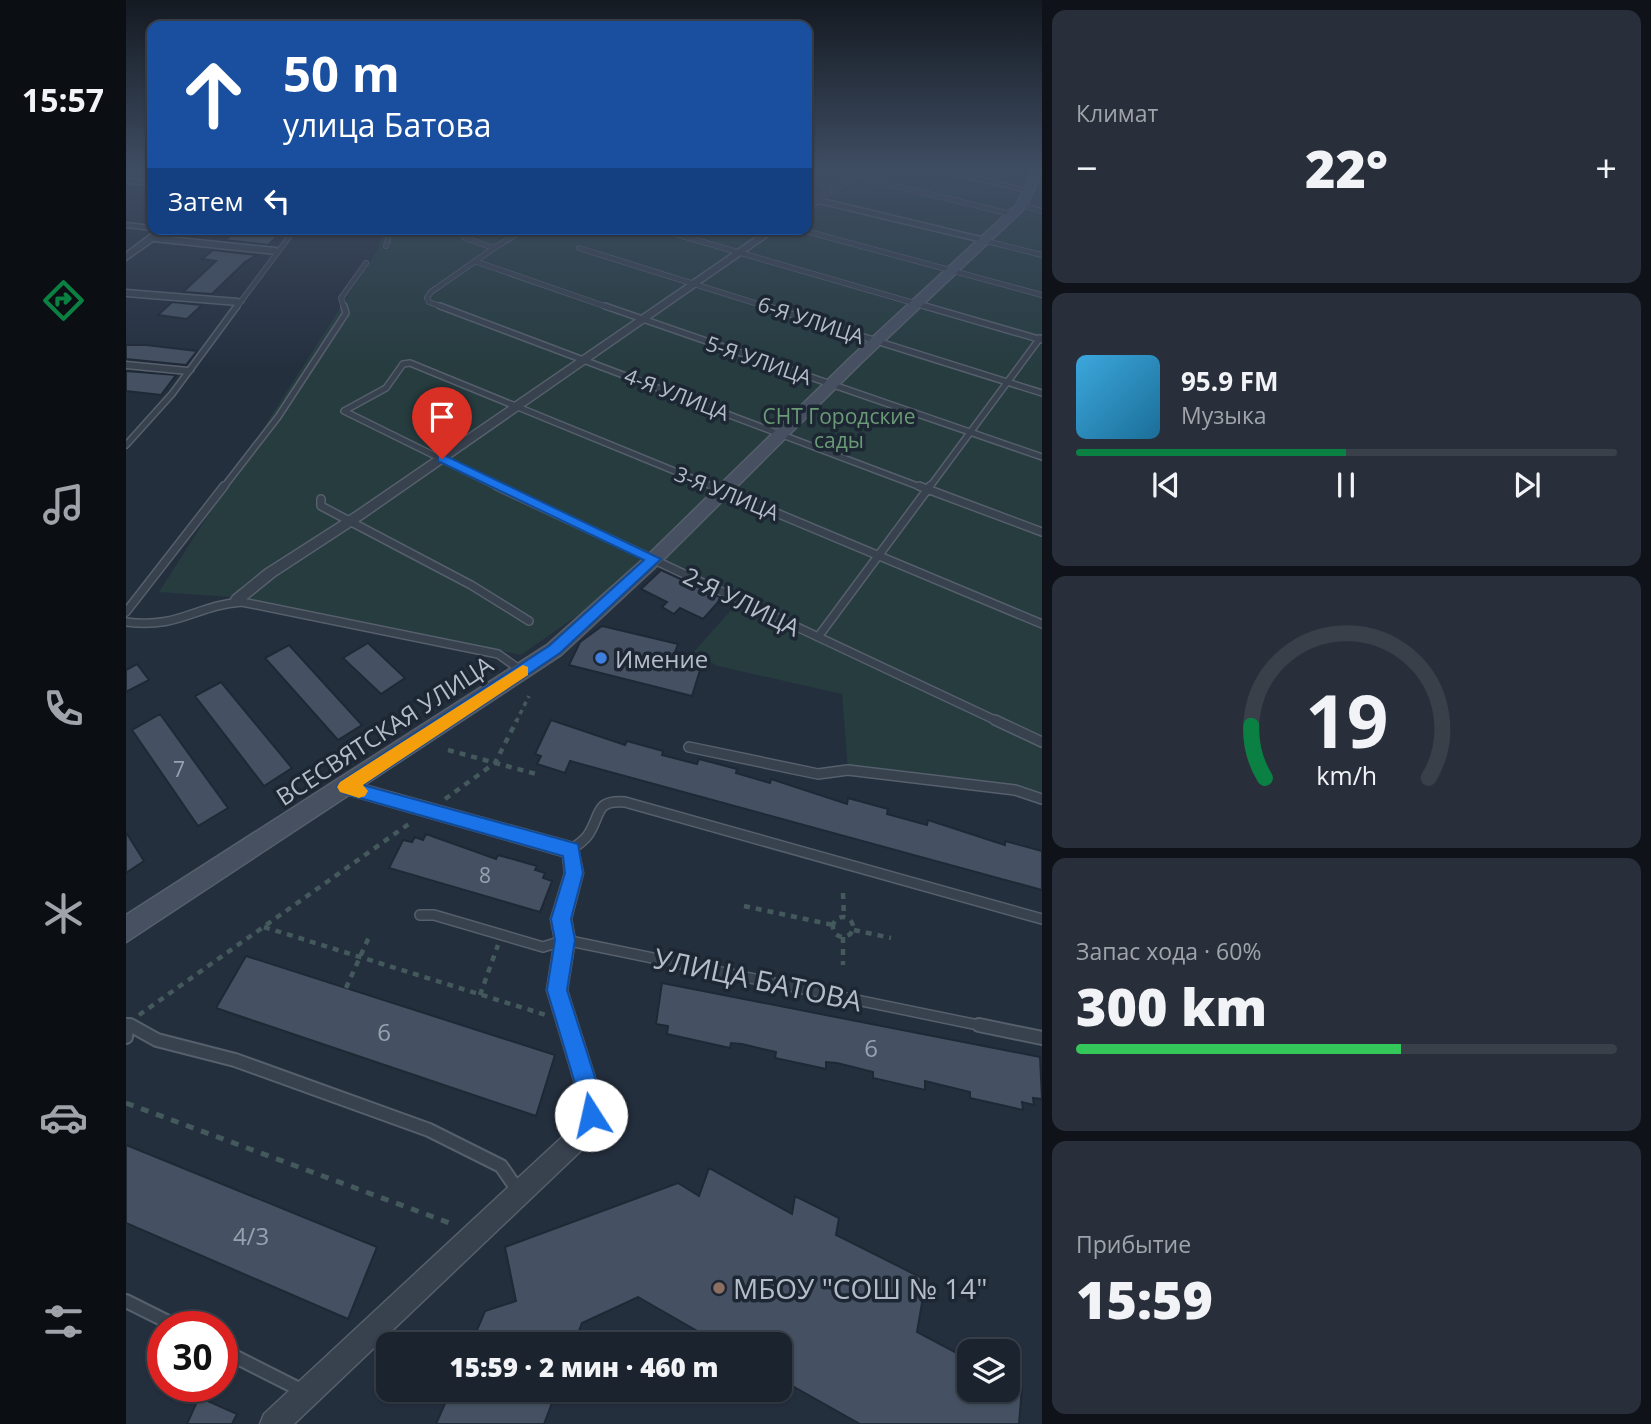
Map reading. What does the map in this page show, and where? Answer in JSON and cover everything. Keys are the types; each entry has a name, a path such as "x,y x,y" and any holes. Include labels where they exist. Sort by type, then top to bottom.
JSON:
{"street":[{"path":"126,257 154,235"},
{"path":"238,599 270,573 442,459 765,235"},
{"path":"963,235 982,240"},
{"name":"ВСЕСВЯТСКАЯ УЛИЦА","path":"126,930 554,650 655,558 987,235"},
{"path":"151,238 276,251"},
{"path":"126,293 238,302"},
{"path":"126,365 188,371"},
{"path":"274,1424 581,1135 591,1115 590,1097 557,990 565,940 561,919 574,873 571,850 346,787"}],"lane":[{"path":"126,445 172,394 289,235"},
{"path":"386,246 389,235"},
{"path":"463,235 465,239 494,248"},
{"path":"477,262 514,235"},
{"path":"680,235 1041,338 818,637"},
{"path":"823,235 1042,295"},
{"path":"982,240 1042,255"},
{"name":"6-Я УЛИЦА","path":"579,248 1042,393"},
{"name":"4-Я УЛИЦА","path":"477,262 431,292 427,298 429,302 1042,532"},
{"name":"5-Я УЛИЦА","path":"477,262 1042,457"},
{"path":"126,612 297,390 345,313 341,298 366,263"},
{"name":"3-Я УЛИЦА","path":"410,363 1042,624"},
{"name":"2-Я УЛИЦА","path":"410,363 403,364 386,388 344,411 347,415 1042,742"},
{"path":"321,499 321,506 459,578 529,621"},
{"path":"126,622 148,625 171,623 238,599 269,609 498,654 522,671"},
{"path":"689,747 818,774 848,771 892,775 1015,790 1042,799"},
{"path":"571,850 587,837 602,805 610,801 625,802 1042,919"},
{"name":"УЛИЦА БАТОВА","path":"420,915 434,915 542,947 565,940 1042,1038"},
{"path":"126,1037 126,1023 158,1040 235,1059 429,1130 502,1166 519,1193"},
{"path":"126,1301 147,1312"},
{"path":"238,1358 307,1393"}],"path":[{"path":"126,1023 495,763 528,696"},
{"path":"448,750 536,774"},
{"path":"843,893 844,917"},
{"path":"744,906 833,925"},
{"path":"844,917 850,920 854,929 852,935 843,937 836,933 833,925 835,919 844,917"},
{"path":"264,927 566,1022"},
{"path":"854,929 891,938"},
{"path":"346,988 369,937"},
{"path":"843,937 843,965"},
{"path":"480,995 498,945"},
{"path":"126,1103 476,1233"}],"green space":[{"name":"СНТ Городские сады","path":"382,235 1042,235 1042,799 1015,790 848,770 842,694 718,666 693,653 738,602 644,556 588,608 521,655 244,598 159,592 379,247"}],"building":[{"path":"230,235 279,235 268,245 225,240"},
{"path":"213,250 257,255 245,262 212,294 183,292 216,261 202,259"},
{"path":"172,302 202,305 187,319 158,315"},
{"path":"126,345 197,351 186,365 126,359"},
{"path":"126,371 176,375 161,395 126,391"},
{"path":"661,570 722,598 703,619 680,608 674,614 662,607 667,602 641,589"},
{"path":"602,626 678,644 671,663 700,670 692,696 569,665 580,642"},
{"path":"368,643 405,678 381,694 343,658"},
{"path":"289,645 362,725 338,740 265,658"},
{"path":"137,664 149,680 126,692 126,670"},
{"path":"221,682 292,768 264,786 195,696"},
{"path":"160,714 228,808 198,826 132,730"},
{"path":"551,720 625,745 627,741 663,751 662,755 697,764 699,759 737,769 736,773 770,783 771,779 847,804 848,798 888,809 887,814 927,825 928,820 1005,845 1005,841 1042,851 1042,890 570,761 565,773 537,764 541,756 535,754"},
{"path":"126,832 144,861 126,873"},
{"path":"426,834 496,859 498,855 537,866 535,870 545,873 543,878 552,881 540,912 389,868 403,840 412,842 415,837 423,840"},
{"path":"246,956 555,1055 536,1116 216,1008"},
{"path":"662,983 1040,1057 1042,1099 1033,1098 1034,1105 1022,1102 1023,1110 970,1098 970,1092 925,1081 925,1090 873,1078 873,1072 837,1063 826,1062 826,1069 775,1058 776,1052 742,1044 731,1043 730,1048 667,1034 668,1026 656,1024"},
{"path":"126,1145 377,1247 348,1319 126,1223"},
{"name":"МБОУ \"СОШ № 14\"","path":"709,1168 792,1214 795,1196 839,1218 836,1235 926,1280 917,1332 957,1353 957,1402 1020,1402 1020,1386 1022,1387 1019,1424 860,1424 792,1386 792,1332 699,1332 638,1297 582,1323 579,1332 476,1332 485,1311 516,1301 505,1247 678,1183 699,1196"},
{"path":"197,1402 210,1402 237,1414 232,1424 187,1424"},
{"path":"446,1402 552,1402 544,1424 436,1424"}],"slow traffic":[{"path":"359,791 346,787 523,671"}],"place":[{"name":"Имение","path":"601,658"},
{"name":"МБОУ \"СОШ № 14\"","path":"719,1288"}],"route":[{"path":"442,459 654,559 554,650 346,787 571,850 575,863 574,873 561,919 565,940 557,990 592,1103 591,1115"}]}
